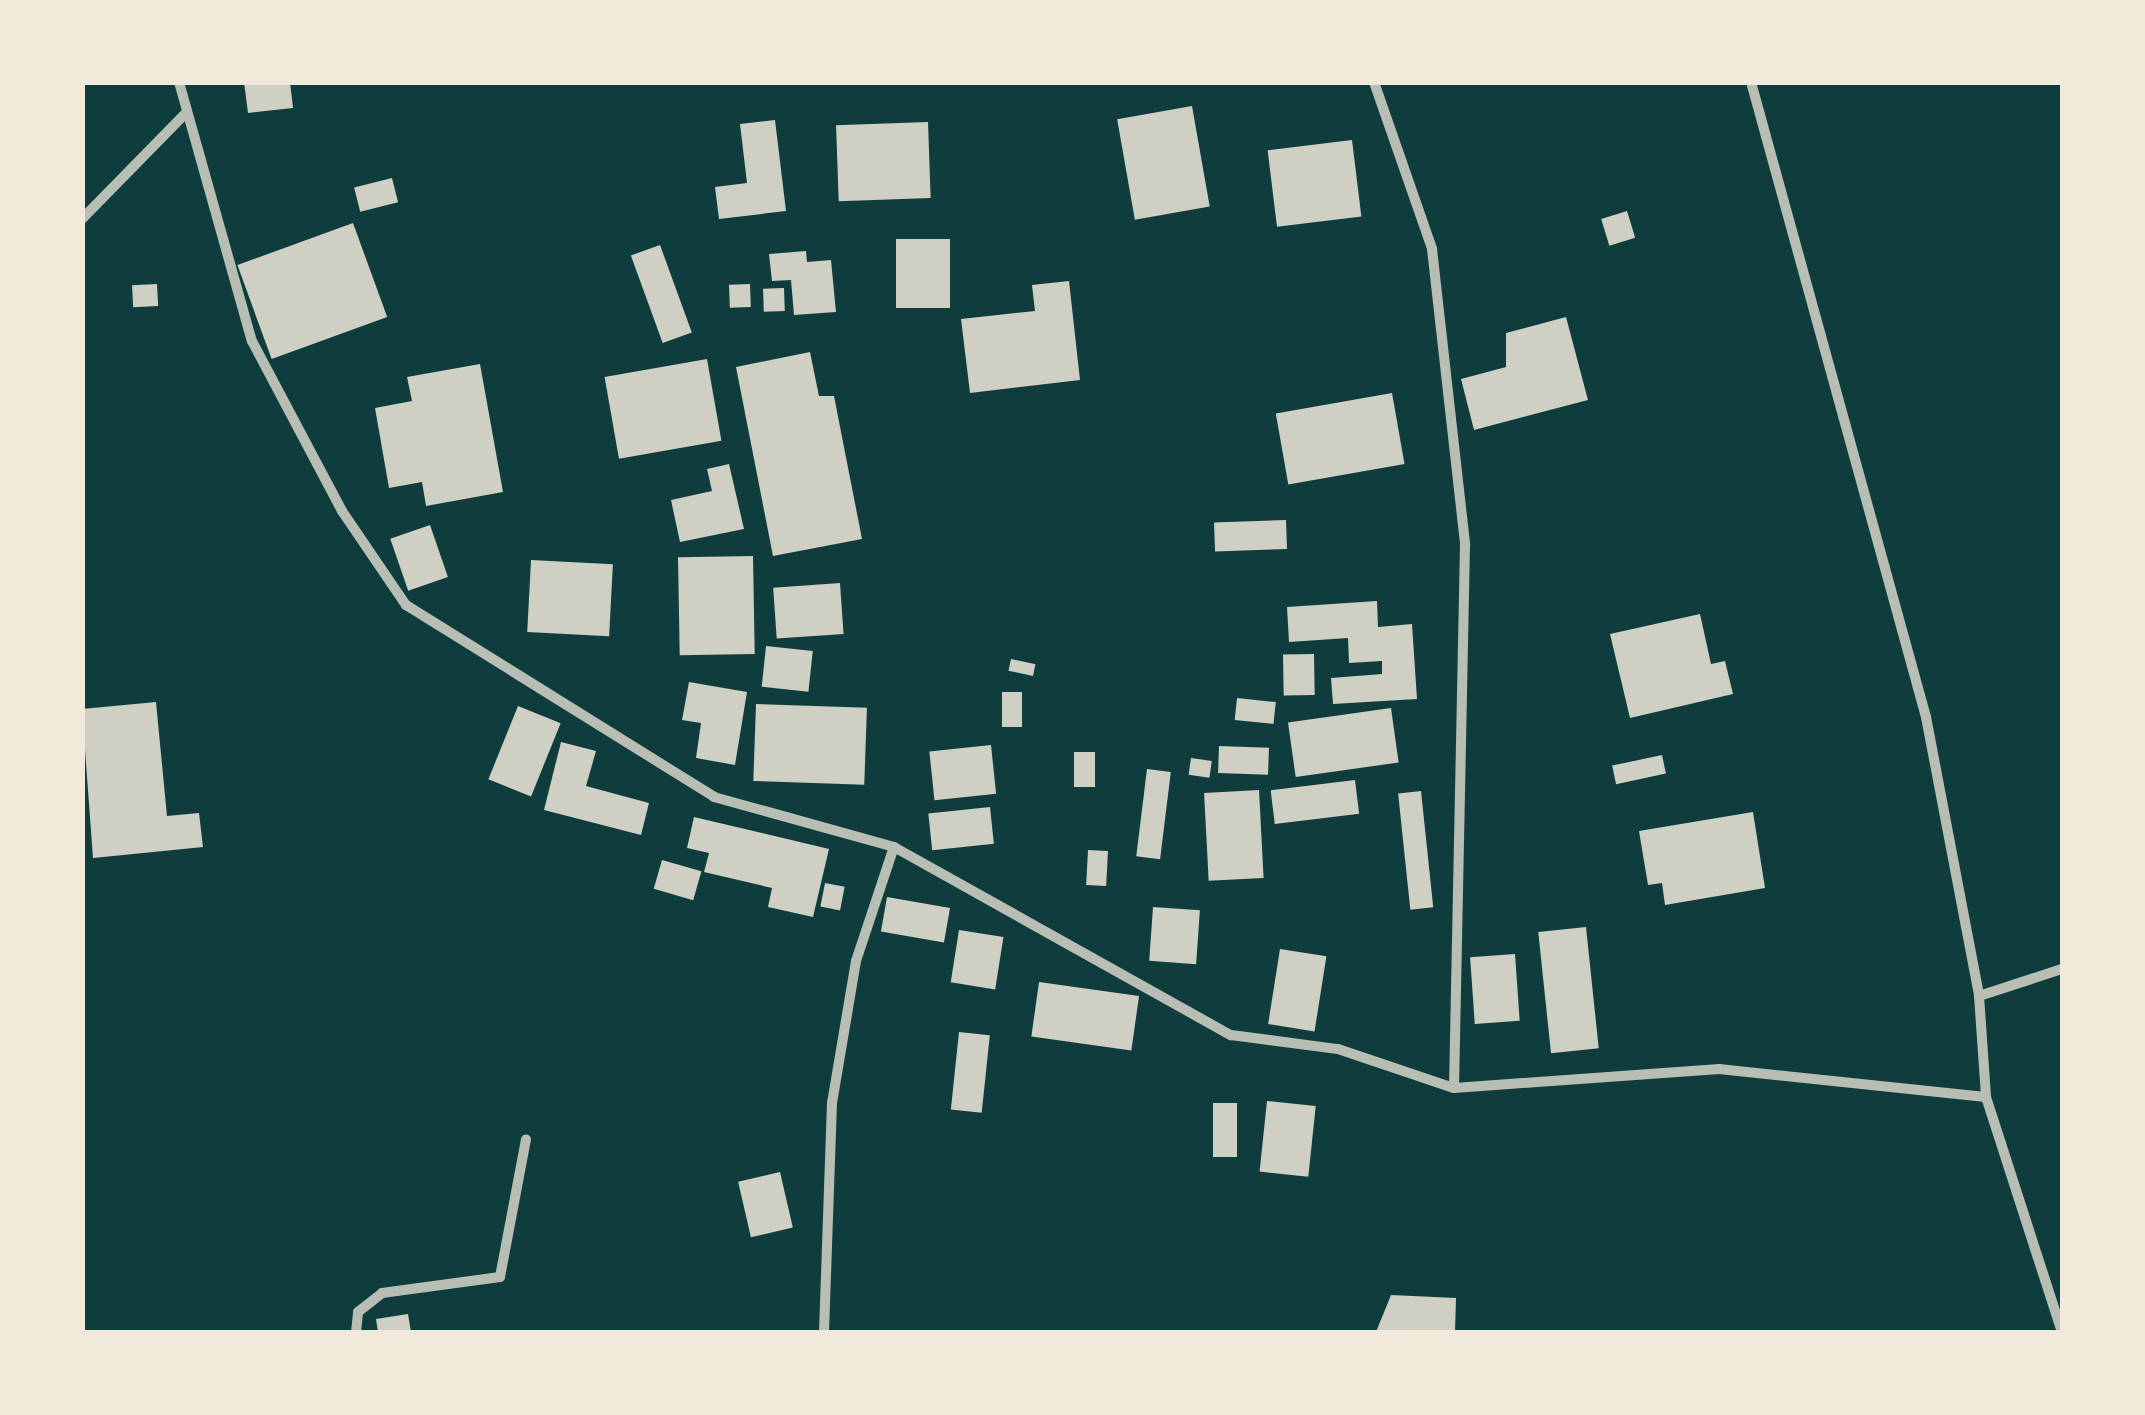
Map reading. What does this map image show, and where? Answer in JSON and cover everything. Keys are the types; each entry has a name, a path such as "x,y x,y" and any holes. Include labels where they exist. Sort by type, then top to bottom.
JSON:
{"street":[{"path":"178,82 184,115 252,341 342,511 406,605 714,797 894,847 1231,1035 1338,1048 1454,1088 1719,1069 1986,1097"},
{"path":"1374,82 1432,249 1465,545 1454,1088"},
{"path":"1751,82 1926,717 1979,996 1986,1097 2062,1332"},
{"path":"82,219 184,115"},
{"path":"824,1332 832,1102 856,961 894,847"},
{"path":"1979,996 2062,969"},
{"path":"356,1332 358,1312 382,1293 500,1277 526,1139"}],"building":[{"path":"244,82 290,82 293,108 248,113"},
{"path":"1192,106 1210,206 1135,220 1117,119"},
{"path":"775,120 786,211 719,219 715,187 747,183 740,124"},
{"path":"928,122 931,198 839,201 836,125"},
{"path":"1352,140 1361,216 1277,227 1268,150"},
{"path":"392,178 398,202 360,212 354,187"},
{"path":"1627,211 1635,238 1609,246 1601,219"},
{"path":"353,223 387,317 272,359 237,265"},
{"path":"896,239 950,239 950,308 896,308"},
{"path":"660,245 692,332 663,343 631,256"},
{"path":"806,251 807,262 831,260 836,312 794,315 791,280 772,281 769,254"},
{"path":"1069,281 1080,380 970,393 961,319 1035,311 1032,285"},
{"path":"157,284 158,306 133,307 132,285"},
{"path":"750,284 751,307 730,308 729,285"},
{"path":"784,288 785,311 764,312 763,289"},
{"path":"1566,317 1588,400 1474,430 1461,379 1506,367 1506,333"},
{"path":"810,352 819,396 834,396 862,539 773,556 736,367"},
{"path":"707,359 721,441 619,459 605,377"},
{"path":"480,364 503,492 426,506 422,482 389,488 375,408 412,401 407,377"},
{"path":"1392,393 1405,464 1288,484 1276,413"},
{"path":"729,464 744,529 680,542 671,500 712,491 707,469"},
{"path":"1286,520 1287,549 1215,551 1214,523"},
{"path":"430,525 448,577 408,591 390,539"},
{"path":"753,556 755,654 680,655 678,557"},
{"path":"531,560 613,564 609,636 527,632"},
{"path":"840,583 844,634 777,639 773,588"},
{"path":"1377,601 1378,627 1412,624 1417,699 1333,704 1331,678 1382,674 1382,661 1349,663 1348,638 1289,642 1287,607"},
{"path":"1700,614 1711,664 1725,661 1733,694 1630,718 1610,634"},
{"path":"766,646 813,651 808,692 762,687"},
{"path":"1314,654 1315,695 1284,696 1283,655"},
{"path":"1011,659 1035,664 1033,676 1009,671"},
{"path":"689,682 747,692 735,765 696,758 701,723 682,720"},
{"path":"1002,692 1022,692 1022,727 1002,727"},
{"path":"1237,698 1276,702 1273,724 1235,720"},
{"path":"156,702 167,816 199,813 203,847 93,858 82,709"},
{"path":"756,704 867,708 864,785 753,781"},
{"path":"518,706 561,723 531,796 488,779"},
{"path":"1391,708 1399,762 1296,777 1288,722"},
{"path":"561,742 596,751 586,786 649,803 641,835 544,810"},
{"path":"991,745 996,794 934,800 929,751"},
{"path":"1219,746 1269,748 1268,775 1218,773"},
{"path":"1074,752 1095,752 1095,787 1074,787"},
{"path":"1662,755 1666,774 1616,784 1612,766"},
{"path":"1191,758 1212,761 1209,778 1189,775"},
{"path":"1147,769 1171,772 1160,859 1136,856"},
{"path":"1355,780 1359,814 1275,824 1271,790"},
{"path":"1259,790 1264,878 1209,881 1204,793"},
{"path":"1421,791 1433,907 1410,910 1398,793"},
{"path":"990,807 994,844 932,850 928,813"},
{"path":"1753,812 1765,888 1665,905 1662,883 1648,885 1639,831"},
{"path":"694,817 829,849 813,917 768,907 772,888 704,872 709,853 687,848"},
{"path":"1088,850 1108,851 1106,886 1086,885"},
{"path":"662,860 701,871 693,900 654,889"},
{"path":"825,883 845,887 840,910 820,907"},
{"path":"887,897 950,908 944,943 881,931"},
{"path":"1153,907 1200,910 1196,964 1149,961"},
{"path":"1586,927 1599,1048 1551,1053 1538,932"},
{"path":"959,930 1003,937 995,989 951,982"},
{"path":"1280,949 1326,956 1315,1031 1268,1024"},
{"path":"1515,954 1520,1021 1475,1024 1470,957"},
{"path":"1039,982 1139,996 1131,1051 1031,1036"},
{"path":"959,1032 990,1035 982,1113 951,1110"},
{"path":"1267,1101 1316,1106 1308,1177 1260,1172"},
{"path":"1213,1103 1237,1103 1237,1157 1213,1157"},
{"path":"780,1172 793,1228 751,1237 738,1182"},
{"path":"1391,1295 1456,1298 1455,1332 1376,1332"},
{"path":"408,1314 411,1332 378,1332 376,1319"}]}
